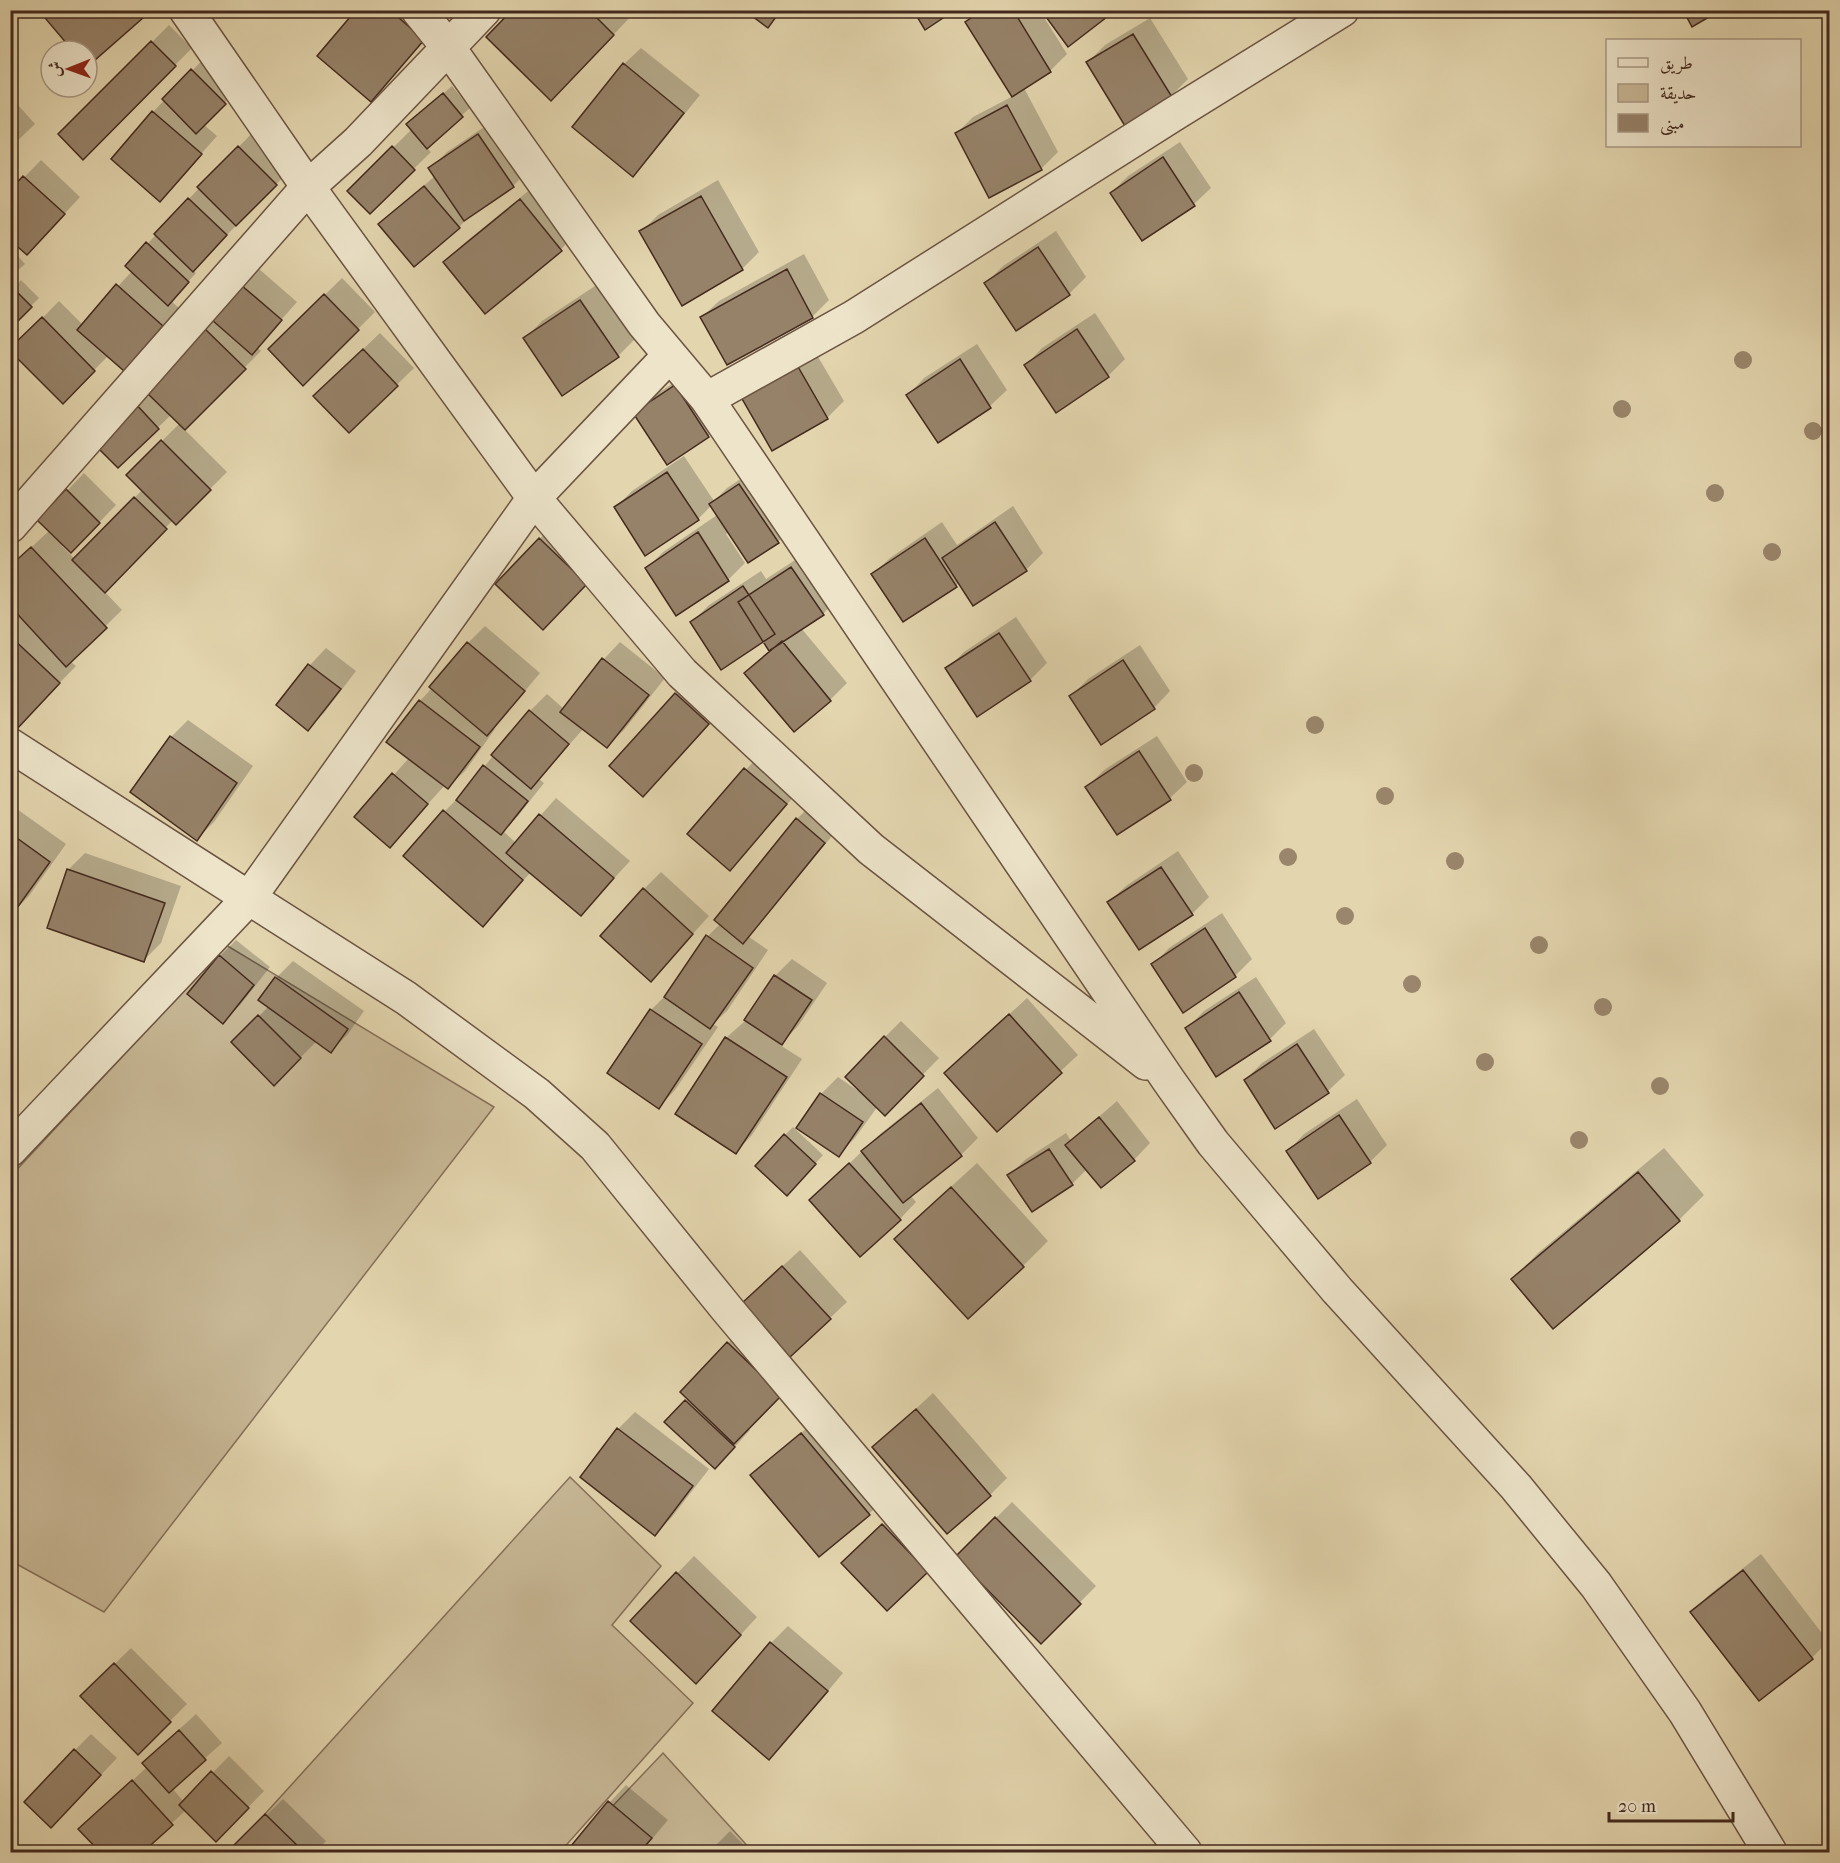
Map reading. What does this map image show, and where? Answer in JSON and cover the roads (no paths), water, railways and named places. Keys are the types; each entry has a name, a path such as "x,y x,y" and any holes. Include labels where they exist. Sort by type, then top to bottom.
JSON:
{"street":[{"path":"186,10 308,187 534,498 682,673 871,849 1169,1081"},
{"path":"418,10 448,47 644,324 707,399 1213,1143 1337,1290 1516,1487 1596,1585 1684,1712 1770,1852"},
{"path":"10,526 308,187 358,142 484,10"},
{"path":"707,399 854,317 1342,10"},
{"path":"10,1150 249,898 534,498 670,355"},
{"path":"10,745 415,1005 537,1094 595,1146 727,1309 1185,1852"}]}
